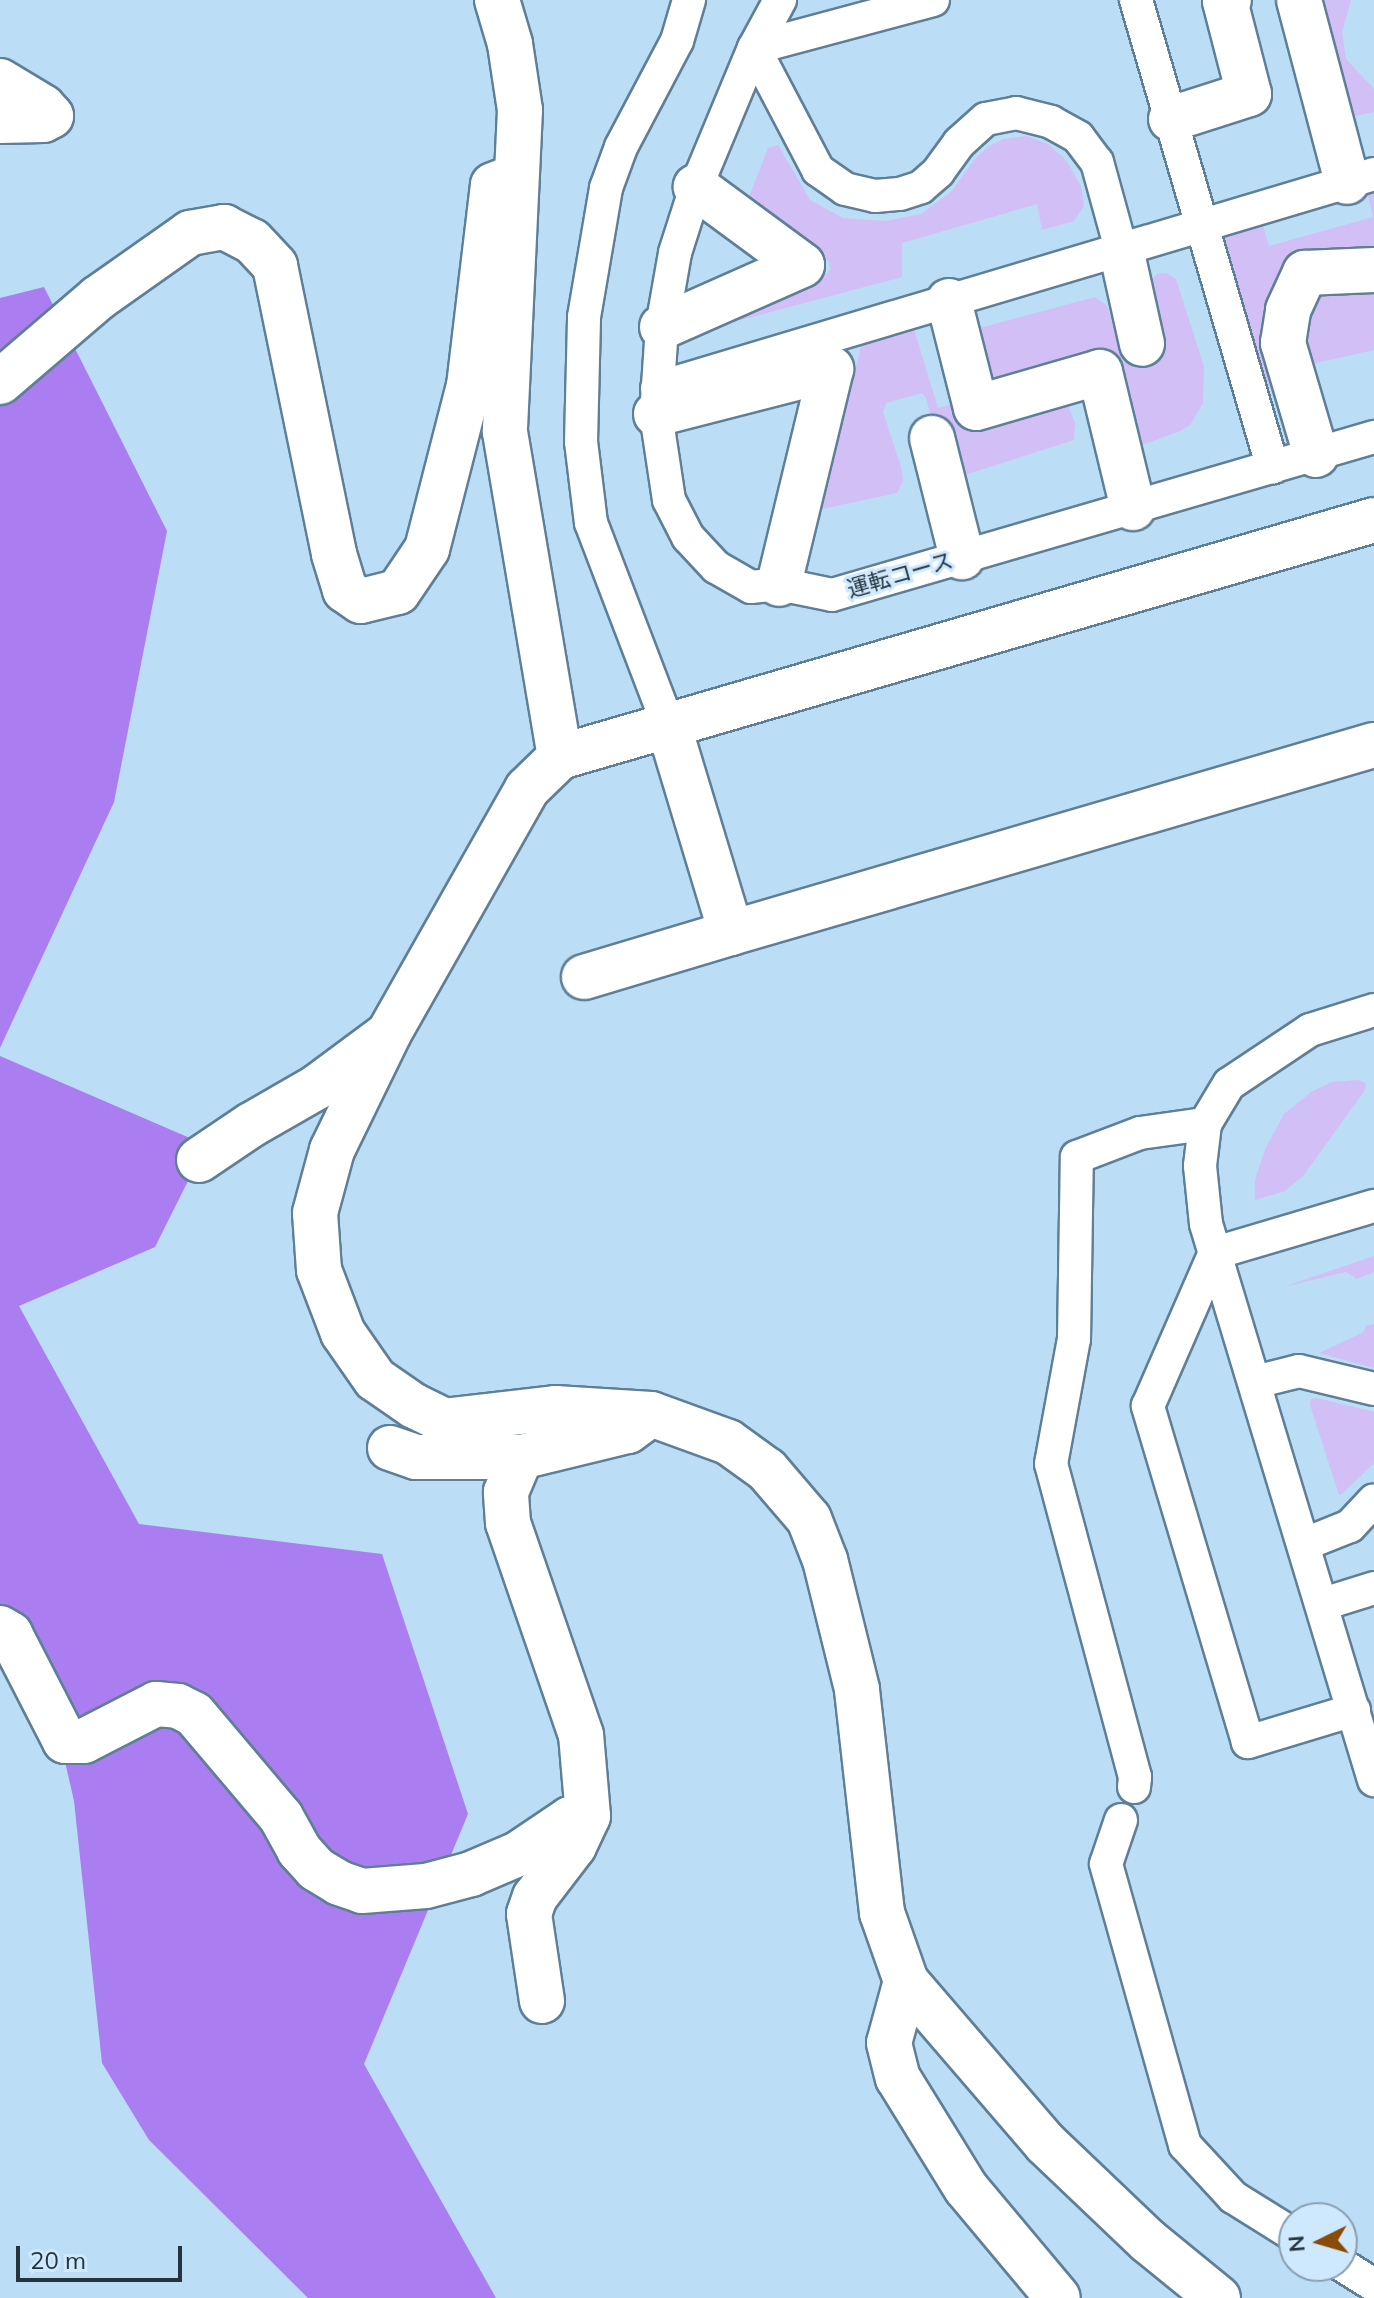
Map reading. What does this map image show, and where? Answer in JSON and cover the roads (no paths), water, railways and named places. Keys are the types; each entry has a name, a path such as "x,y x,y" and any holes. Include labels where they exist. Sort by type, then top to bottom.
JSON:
{"street":[{"path":"497,0 510,44 520,110 505,432 560,757"},
{"path":"1171,119 1249,94 1225,1 1229,0"},
{"path":"1299,0 1361,178"},
{"path":"0,81 43,107 51,116 43,120 0,121"},
{"path":"0,382 98,298 190,233 224,227 252,241 275,266 334,554 345,590 361,601 398,592 427,549 469,386 493,185 516,176"},
{"path":"662,327 802,265 696,187"},
{"path":"1121,249 1142,344"},
{"path":"1316,455 1283,343 1288,310 1305,273 1374,270"},
{"path":"949,301 976,408 1100,372 1133,508"},
{"path":"656,401 831,369 779,584"},
{"path":"932,438 962,557"},
{"path":"1218,2298 1148,2241 1046,2144 906,1981 882,1913 857,1689 825,1560 809,1519 767,1470 728,1442 651,1414 555,1408 445,1421 414,1406 375,1379 343,1333 319,1270 315,1213 332,1150 389,1033 527,789 560,757 1374,520"},
{"path":"669,727 731,933"},
{"path":"584,977 1374,745"},
{"path":"199,1160 251,1125 317,1087 389,1033"},
{"path":"390,1448 416,1457 521,1457 628,1431 651,1414"},
{"path":"521,1457 506,1492 508,1523 581,1735 588,1816 574,1846 535,1897 529,1914 542,2001"},
{"path":"0,1628 10,1634 65,1741 84,1741 156,1704 178,1706 194,1714 281,1817 299,1850 316,1869 339,1883 362,1891 426,1886 471,1874 518,1854 570,1819 588,1816"},
{"path":"906,1981 889,2043 898,2078 966,2188 1058,2298"}],"lane":[{"path":"669,727 591,523 581,442 584,317 606,188 621,147 677,41 689,0"},
{"name":"運転コース","path":"780,0 754,48 696,187 675,253 662,327 656,401 669,500 688,537 716,567 751,587 779,584 832,595 1374,437"},
{"path":"933,0 754,48 818,170 845,189 875,196 900,194 921,187 938,172 959,143 986,119 1016,113 1051,122 1078,137 1097,162 1121,249"},
{"path":"1136,0 1273,467"},
{"path":"656,401 949,301 1361,178"},
{"path":"1371,1760 1206,1224 1200,1166 1205,1124 1229,1084 1310,1030 1374,1010"},
{"path":"1134,1787 1135,1777 1051,1464 1074,1339 1077,1157 1140,1133 1205,1124"},
{"path":"1354,1710 1248,1742 1148,1406 1215,1253 1374,1206"},
{"path":"1255,1382 1299,1371 1374,1389"},
{"path":"1305,1544 1350,1526 1374,1500"},
{"path":"1323,1604 1374,1588"},
{"path":"1121,1820 1106,1864 1185,2145 1233,2197 1278,2225"}]}
